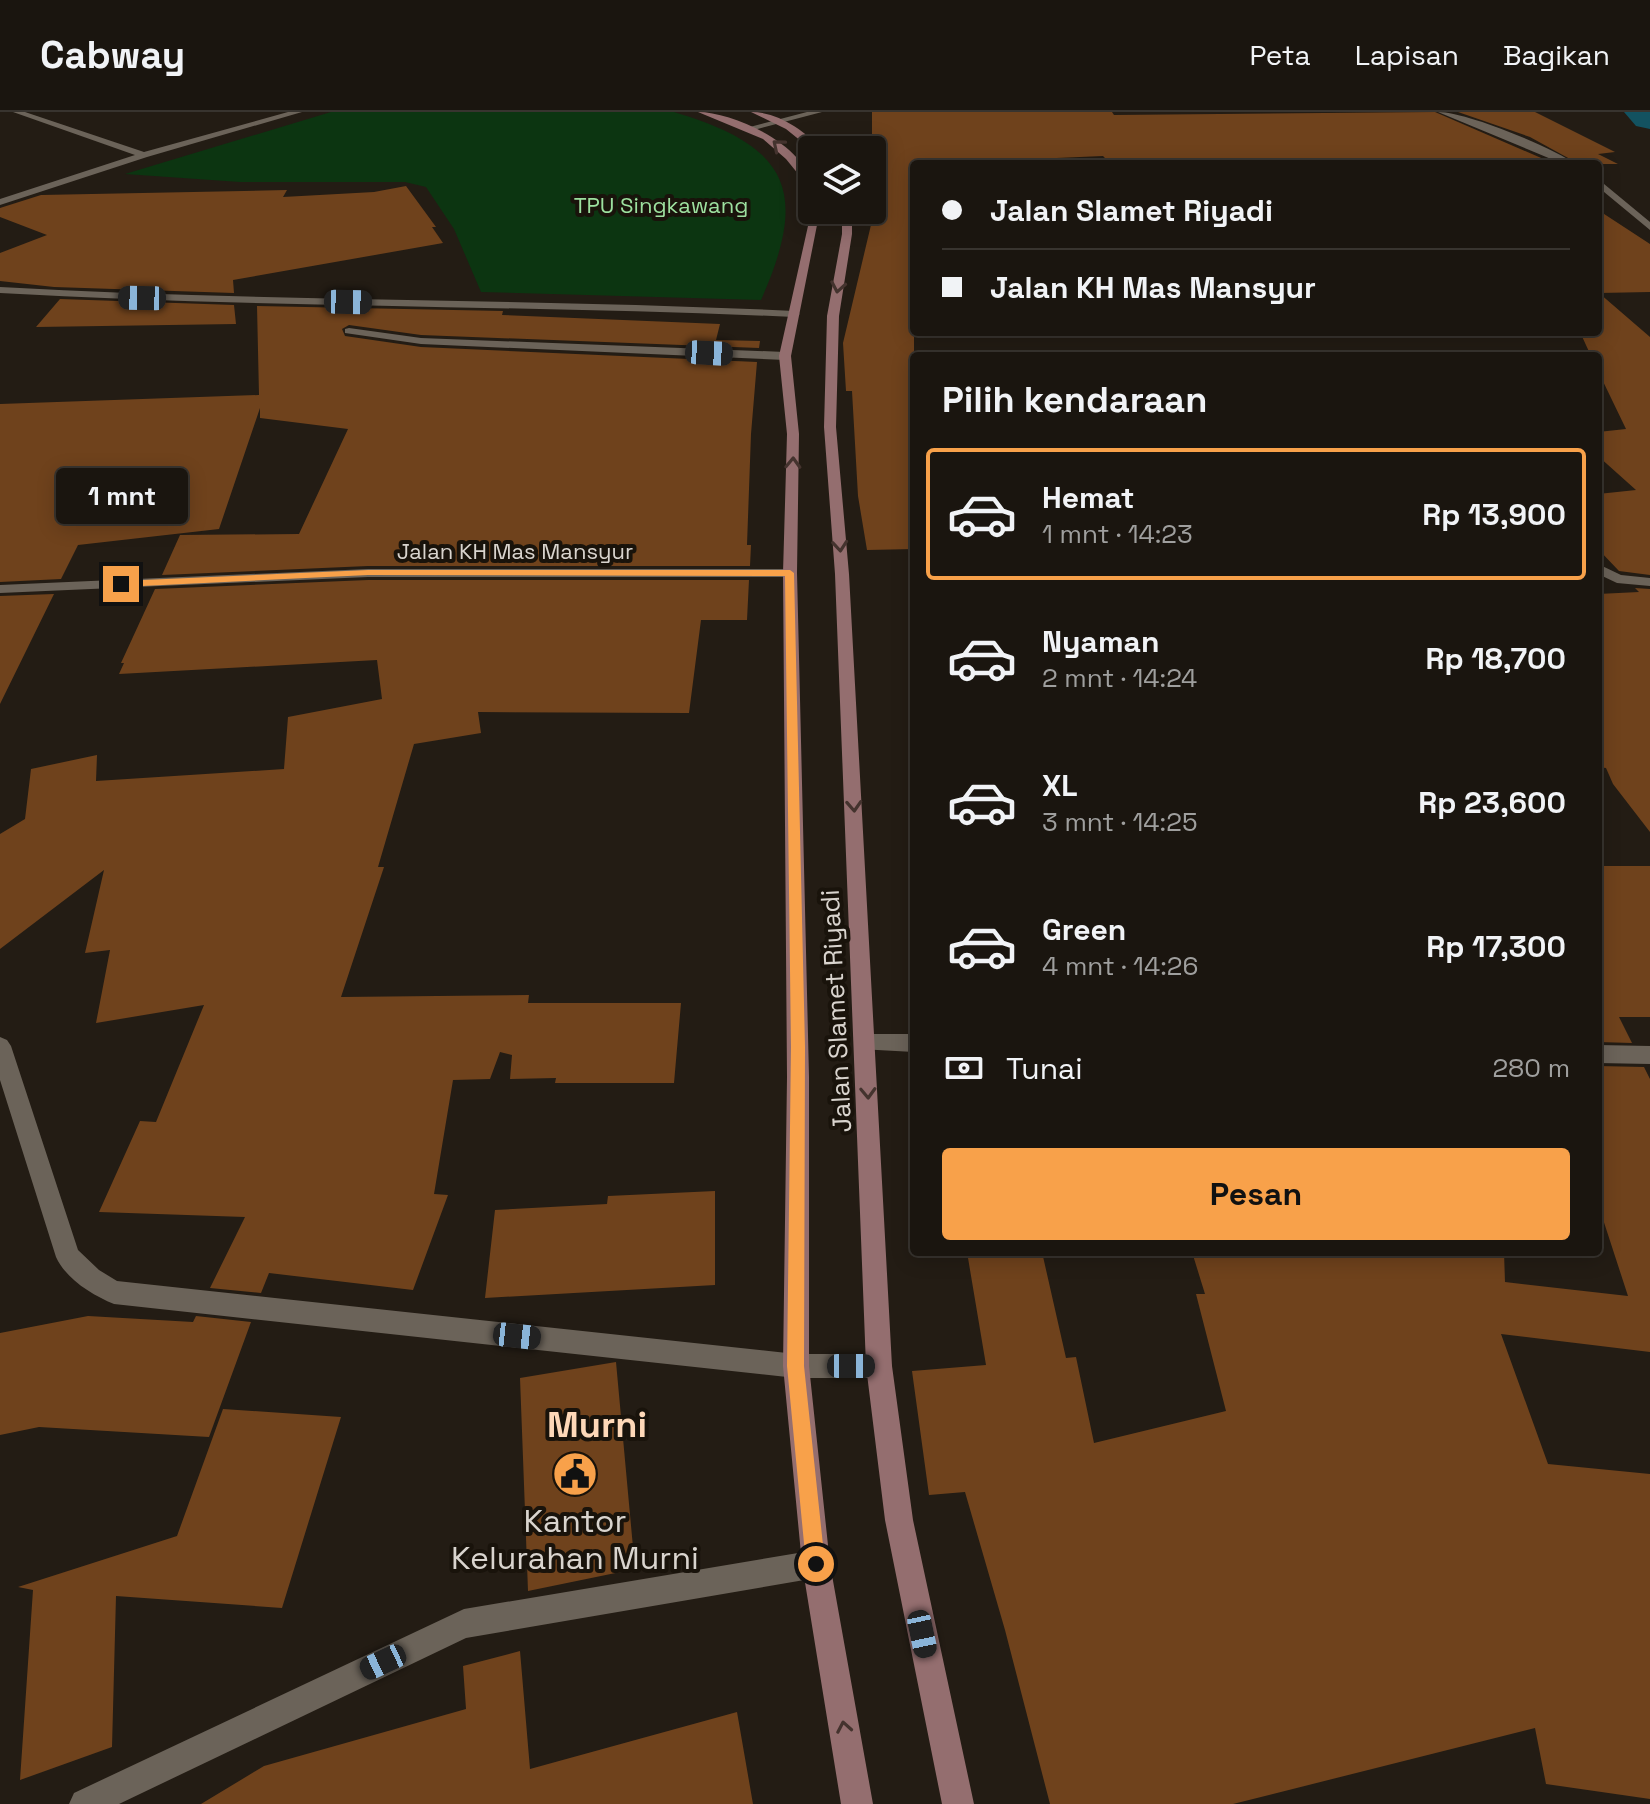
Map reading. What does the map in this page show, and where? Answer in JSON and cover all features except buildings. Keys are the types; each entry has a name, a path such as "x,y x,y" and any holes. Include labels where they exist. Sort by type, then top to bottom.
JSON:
{"main road":[{"path":"702,112 750,128 784,148 798,168"},
{"path":"755,112 779,119 803,136"},
{"name":"Jalan Slamet Riyadi","path":"812,224 785,356 793,434 790,573 798,1077 796,1366 816,1564 857,1804"},
{"name":"Jalan Slamet Riyadi","path":"847,224 833,316 830,427 842,574 879,1366 899,1520 958,1804"}],"street":[{"path":"17,112 144,155"},
{"path":"0,202 144,155 298,112"},
{"path":"750,128 818,112"},
{"path":"1442,112 1499,132 1562,160"},
{"path":"1602,185 1650,227"},
{"path":"0,290 112,298 620,305 794,314"},
{"path":"349,331 421,341 785,356"},
{"path":"1602,570 1617,579 1650,582"},
{"name":"Jalan KH Mas Mansyur","path":"0,589 368,573 790,573"},
{"path":"866,1043 910,1043"},
{"path":"0,1046 68,1257 90,1278 114,1292 796,1366 879,1366"},
{"path":"1602,1054 1650,1055"},
{"path":"85,1804 464,1624 816,1564"}],"green space":[{"name":"TPU Singkawang","path":"331,112 674,112 743,140 765,157 779,178 785,201 784,229 776,262 761,300 481,292 454,229 426,187 405,182 240,182 125,174"}],"waterway":[{"path":"1644,112 1650,117"}],"place":[{"name":"Kantor Kelurahan Murni","path":"575,1474"}],"district":[{"name":"Murni","path":"597,1425"}],"route":[{"path":"121,584 368,573 790,573 798,1047 796,1366 816,1564"}]}
